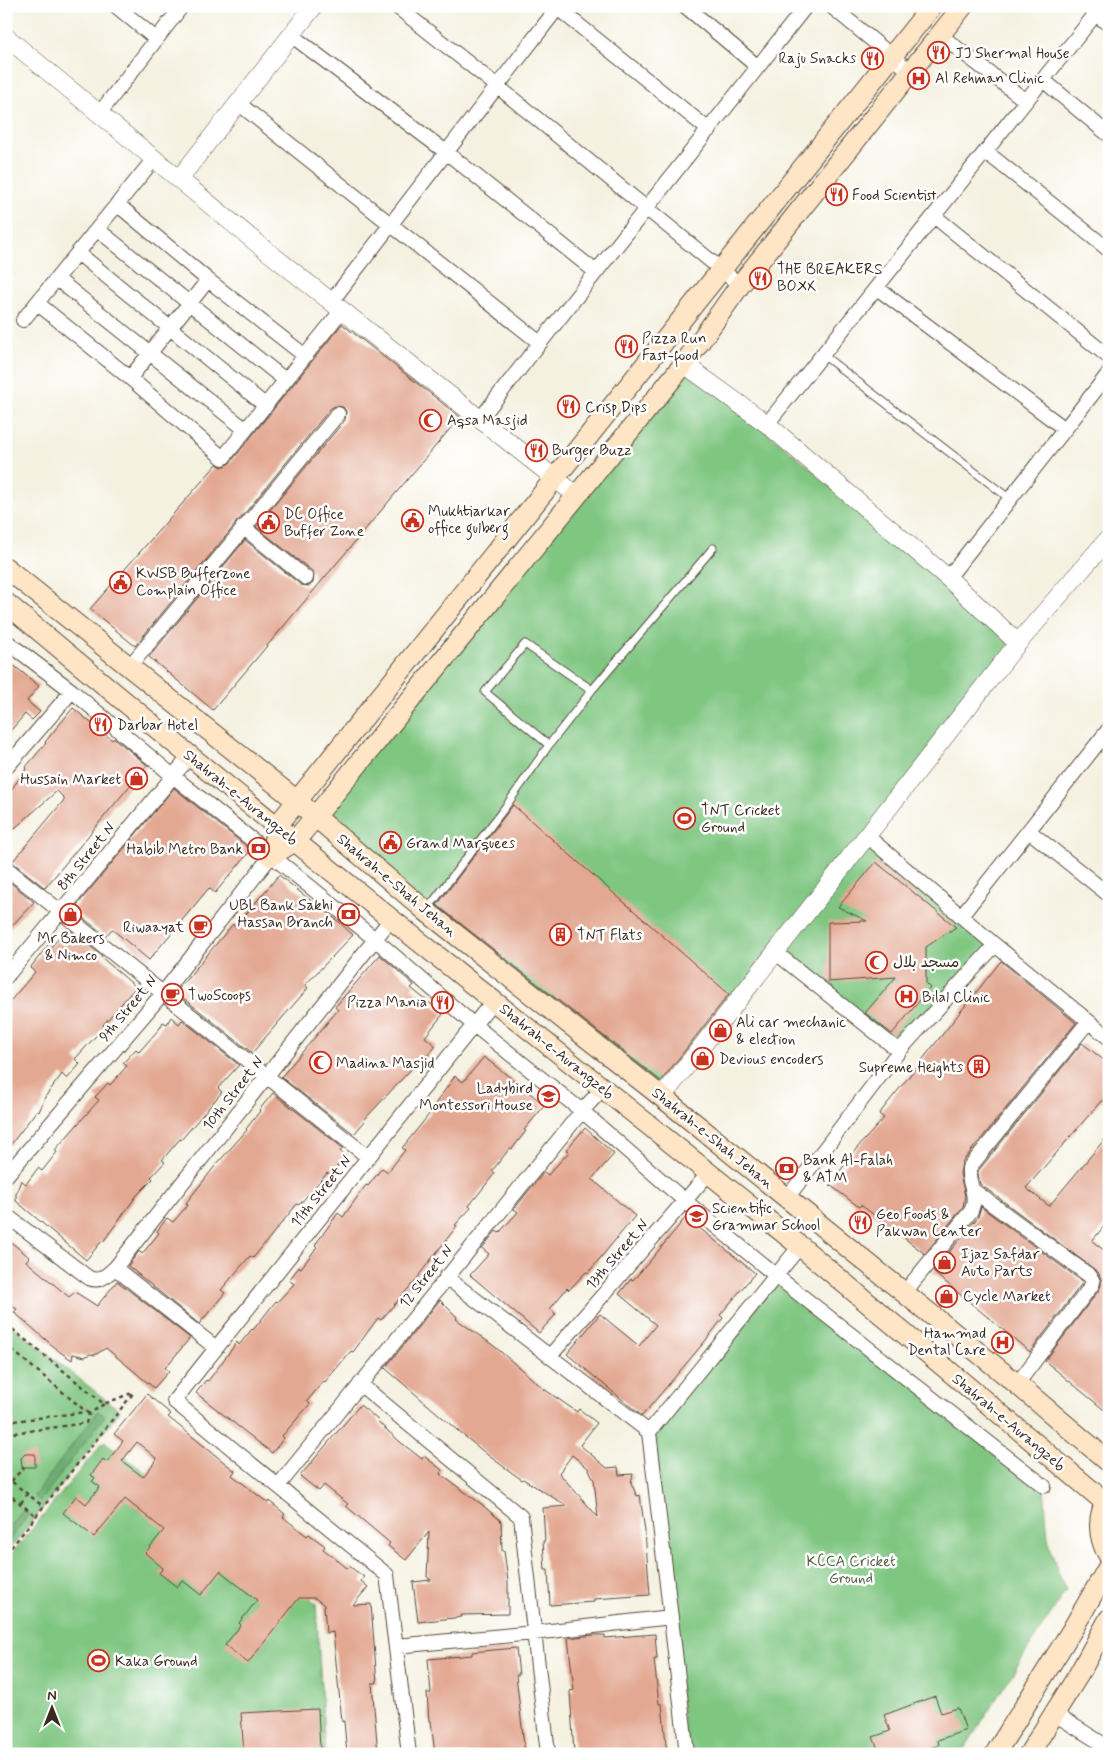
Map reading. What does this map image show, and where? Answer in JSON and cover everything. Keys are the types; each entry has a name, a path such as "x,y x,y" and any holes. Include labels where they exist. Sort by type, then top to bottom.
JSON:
{"main road":[{"path":"271,856 277,826 296,800 932,6"},
{"path":"271,856 295,841 684,364 740,286 963,6"},
{"name":"Shahrah-e-Aurangzeb","path":"6,568 315,817"},
{"name":"Shahrah-e-Aurangzeb","path":"6,603 190,756 800,1246 1107,1499"},
{"name":"Shahrah-e-Shah Jehan","path":"315,817 426,911 788,1198 1017,1384 1109,1462"},
{"path":"1107,1499 1099,1526 1101,1538 1109,1556"},
{"path":"996,1754 1109,1566"},
{"path":"1029,1754 1079,1674 1109,1619"}],"street":[{"path":"116,6 156,39"},
{"path":"99,114 182,6"},
{"path":"179,179 314,6"},
{"path":"396,6 497,86 740,286"},
{"path":"685,6 758,67"},
{"path":"480,419 648,209 806,6"},
{"path":"831,6 911,72"},
{"path":"37,303 130,378 223,458 266,406 304,355 390,224 557,7 709,130"},
{"path":"767,424 1099,10 1109,25"},
{"path":"291,35 446,152 596,272"},
{"path":"940,35 1026,101"},
{"path":"6,37 336,306 576,495"},
{"path":"1043,80 1109,135"},
{"path":"238,103 540,343"},
{"path":"986,152 1109,250"},
{"path":"23,320 154,159"},
{"path":"117,204 208,280 304,355"},
{"path":"934,216 1109,357"},
{"path":"97,228 285,380"},
{"path":"78,253 266,406"},
{"path":"57,279 246,430"},
{"path":"130,378 208,280"},
{"path":"877,288 1065,429"},
{"path":"684,364 767,424 948,578 1018,643"},
{"path":"948,578 1109,373"},
{"path":"130,666 338,414"},
{"path":"244,527 306,578"},
{"path":"662,1097 1018,643 1109,538"},
{"path":"6,641 72,691 173,776 376,940 474,1025 582,1111 685,1201 1044,1486"},
{"path":"6,768 72,691"},
{"path":"961,916 1028,831 1103,748 1109,729"},
{"name":"8th Street N","path":"6,977 190,756"},
{"path":"1028,831 1109,895"},
{"path":"867,836 995,945 1109,1038"},
{"name":"9th Street N","path":"6,1176 162,993 271,856"},
{"path":"6,868 368,1157"},
{"name":"10th Street N","path":"6,1215 88,1278 102,1280 115,1268 391,919"},
{"path":"788,1198 899,1051 995,945"},
{"path":"775,952 899,1051"},
{"name":"11th Street N","path":"278,1486 174,1401 493,1001"},
{"path":"904,1293 971,1211 974,1204 974,1192 969,1180 970,1168 1088,1022"},
{"name":"12 Street N","path":"278,1486 446,1277 603,1088"},
{"name":"13th Street N","path":"550,1356 708,1174"},
{"path":"974,1192 1090,1276 1093,1282 1017,1384"},
{"path":"649,1432 800,1246"},
{"path":"115,1268 216,1348"},
{"path":"446,1277 649,1432 687,1754"},
{"path":"360,1384 521,1517 548,1754"},
{"path":"278,1486 387,1576 410,1754"},
{"path":"396,1646 534,1633 671,1617"},
{"path":"1053,1713 1109,1748"}],"lane":[{"path":"823,355 1010,499"},
{"path":"426,911 592,690 712,548"},
{"path":"549,745 485,692 524,644 592,690"}],"path":[{"path":"6,1324 104,1404"},
{"path":"6,1345 88,1413"},
{"path":"6,1422 88,1413 135,1391 6,1554"},
{"path":"6,1434 86,1423 88,1413"},
{"path":"6,1488 24,1466"},
{"path":"6,1477 44,1507"},
{"path":"6,1492 36,1516"},
{"path":"20,1503 27,1494"}],"green space":[{"path":"680,361 1026,643 868,836 997,944 899,1051 774,952 658,1098 315,818"},
{"name":"KCCA Cricket Ground","path":"780,1279 1044,1486 1048,1539 1057,1570 1066,1590 961,1754 687,1754 649,1432"},
{"path":"6,1321 120,1411 6,1554"},
{"path":"98,1411 105,1416 40,1501 34,1496"},
{"path":"104,1441 316,1603 325,1754 6,1754 6,1561"},
{"path":"23,1510 29,1514 6,1545 6,1532"}],"building":[{"name":"DC Office Buffer Zone","path":"342,324 460,417 213,710 149,657 245,540 301,585 309,586 313,583 314,575 312,571 256,527 345,420 346,411 343,407 335,406 331,408 135,646 90,609 217,464 222,467 230,463"},
{"path":"6,659 39,686 27,701 40,712 32,720 25,714 6,736"},
{"path":"73,708 112,740 114,738 147,765 45,888 12,862 65,799 57,791 6,836 6,797 25,768"},
{"path":"174,788 251,850 215,893 209,888 149,960 112,929 106,936 73,910"},
{"name":"TNT Flats","path":"513,805 729,994 661,1081 437,905"},
{"name":"مسجد بلال","path":"876,862 956,927 926,947 926,984 930,988 892,1034 865,1013 896,977 828,982 828,922 867,921 838,907"},
{"path":"279,875 353,935 305,985 308,988 252,1053 176,992 233,924 235,927"},
{"path":"6,879 34,902 6,932"},
{"path":"67,928 136,987 75,1059 80,1064 67,1079 62,1074 45,1097 39,1112 37,1110 6,1151 6,1006 35,972 30,968 49,944 51,947"},
{"path":"380,955 414,985 411,988 443,1014 425,1037 436,1046 418,1067 415,1065 364,1120 354,1134 281,1077 338,1010 335,1007"},
{"name":"Supreme Heights","path":"1001,961 1076,1023 962,1162 960,1174 965,1196 963,1207 925,1254 861,1205 859,1207 830,1185 856,1149 884,1118 879,1114"},
{"path":"171,1017 179,1024 182,1020 239,1065 218,1088 222,1092 162,1160 165,1162 151,1177 153,1179 137,1195 103,1242 86,1260 16,1201 16,1194 21,1180 26,1184 38,1168 42,1171 57,1152 55,1150 99,1100 95,1097 108,1083 110,1085 127,1066 123,1063 136,1049 139,1052 163,1022 167,1024"},
{"path":"1082,1043 1109,1066 1109,1105 1102,1100 1026,1188 1049,1206 1109,1134 1109,1220 1092,1241 1109,1254 1109,1414 1045,1361 1099,1290 1101,1279 1098,1272 980,1184 978,1174 978,1171"},
{"path":"484,1057 545,1105 524,1130 526,1131 512,1149 510,1148 492,1171 495,1173 469,1206 471,1208 455,1225 457,1226 420,1275 381,1320 378,1318 353,1352 351,1351 307,1401 310,1404 282,1436 284,1438 272,1453 196,1393 206,1380 208,1381 237,1342 239,1345 276,1301 294,1284 289,1280 317,1247 315,1245 338,1213 343,1217 366,1185 368,1186 382,1168 388,1172 405,1150 402,1148 431,1112 455,1076 463,1082"},
{"path":"273,1093 343,1148 340,1151 346,1156 330,1175 327,1173 299,1205 297,1204 253,1258 250,1256 221,1290 225,1293 199,1324 128,1266 139,1251 142,1254 159,1233 157,1231 167,1218 173,1222 188,1205 186,1203 247,1130 259,1110"},
{"path":"585,1128 614,1154 592,1179 635,1216 588,1273 586,1272 569,1290 567,1288 550,1309 556,1314 539,1333 470,1275 489,1254 482,1248 496,1231 499,1233 518,1212 514,1209 544,1172 548,1175 569,1152 566,1150"},
{"path":"981,1207 1083,1282 1030,1352 933,1272 978,1217"},
{"path":"686,1217 755,1273 720,1315 723,1318 706,1340 642,1416 567,1354 600,1314 639,1346 656,1325 619,1294 631,1279 633,1280 650,1261"},
{"path":"6,1238 29,1257 26,1261 69,1297 75,1292 97,1306 117,1281 190,1338 165,1368 169,1371 154,1388 106,1348 95,1355 90,1354 85,1357 73,1354 72,1360 14,1312 17,1309 6,1303"},
{"path":"440,1300 457,1317 456,1319 494,1346 544,1389 577,1412 579,1409 597,1423 580,1445 607,1468 618,1467 619,1475 633,1474 631,1483 637,1496 640,1495 650,1595 594,1599 594,1602 550,1605 548,1570 545,1570 543,1508 567,1506 522,1480 489,1456 385,1368","holes":["572,1455 589,1469 594,1480 598,1517 559,1473"]},
{"path":"147,1394 171,1414 168,1417 235,1471 232,1475 285,1514 283,1517 307,1536 309,1534 325,1546 323,1549 347,1568 349,1566 364,1577 361,1581 368,1587 353,1605 371,1604 377,1683 372,1683 378,1754 347,1754 333,1632 326,1633 324,1605 315,1598 299,1598 248,1663 225,1645 257,1600 220,1571 201,1595 182,1580 177,1587 159,1573 163,1568 145,1553 164,1530 125,1499 94,1537 63,1513 76,1496 86,1504 100,1487 92,1481 95,1478 91,1475 103,1459 107,1462 123,1441 114,1434","holes":["137,1442 157,1459 143,1477 122,1461"]},
{"path":"360,1405 399,1441 422,1459 424,1456 442,1470 440,1474 501,1521 502,1551 504,1551 508,1581 508,1614 461,1615 462,1617 418,1622 413,1582 431,1580 427,1577 429,1532 406,1560 388,1546 390,1543 346,1506 348,1504 324,1485 319,1491 300,1476"},
{"path":"25,1454 35,1454 35,1467 22,1467 21,1458"},
{"path":"655,1634 657,1659 654,1659 659,1704 662,1704 667,1754 574,1754 570,1691 574,1690 568,1638 594,1635 605,1635 605,1638"},
{"path":"516,1648 519,1675 516,1675 525,1754 435,1754 431,1721 429,1721 427,1693 431,1693 428,1659"},
{"path":"935,1696 941,1713 958,1708 966,1730 938,1740 939,1745 914,1754 911,1749 898,1754 880,1754 873,1737 890,1731 884,1715"},
{"path":"318,1709 320,1750 244,1754 241,1713"}],"place":[{"name":"JJ Shermal House","path":"939,53"},
{"name":"Raju Snacks","path":"872,58"},
{"name":"Al Rehman Clinic","path":"919,78"},
{"name":"Food Scientist","path":"836,195"},
{"name":"THE BREAKERS BOXX","path":"761,278"},
{"name":"Pizza Run Fast-food","path":"626,347"},
{"name":"Crisp Dips","path":"569,407"},
{"name":"Aqsa Masjid","path":"431,420"},
{"name":"Burger Buzz","path":"536,450"},
{"name":"Mukhtiarkar office gulberg","path":"412,520"},
{"name":"DC Office Buffer Zone","path":"268,523"},
{"name":"KWSB Bufferzone Complain Office","path":"120,582"},
{"name":"Darbar Hotel","path":"101,725"},
{"name":"Hussain Market","path":"137,779"},
{"name":"TNT Cricket Ground","path":"685,819"},
{"name":"Grand Marquees","path":"390,843"},
{"name":"Habib Metro Bank","path":"259,849"},
{"name":"UBL Bank Sakhi Hassan Branch","path":"349,914"},
{"name":"Mr Bakers & Nimco","path":"71,915"},
{"name":"Riwaayat","path":"200,927"},
{"name":"TNT Flats","path":"561,935"},
{"name":"مسجد بلال","path":"877,962"},
{"name":"TwoScoops","path":"172,995"},
{"name":"Bilal Clinic","path":"906,997"},
{"name":"Pizza Mania","path":"443,1002"},
{"name":"Ali car mechanic & election","path":"720,1031"},
{"name":"Devious encoders","path":"703,1059"},
{"name":"Madina Masjid","path":"320,1063"},
{"name":"Supreme Heights","path":"979,1067"},
{"name":"Ladybird Montessori House","path":"549,1097"},
{"name":"Bank Al-Falah & ATM","path":"787,1169"},
{"name":"Scientific Grammar School","path":"696,1217"},
{"name":"Geo Foods & Pakwan Center","path":"860,1223"},
{"name":"Ijaz Safdar Auto Parts","path":"945,1263"},
{"name":"Cycle Market","path":"947,1296"},
{"name":"Hammad Dental Care","path":"1002,1342"},
{"name":"Kaka Ground","path":"99,1661"}]}
